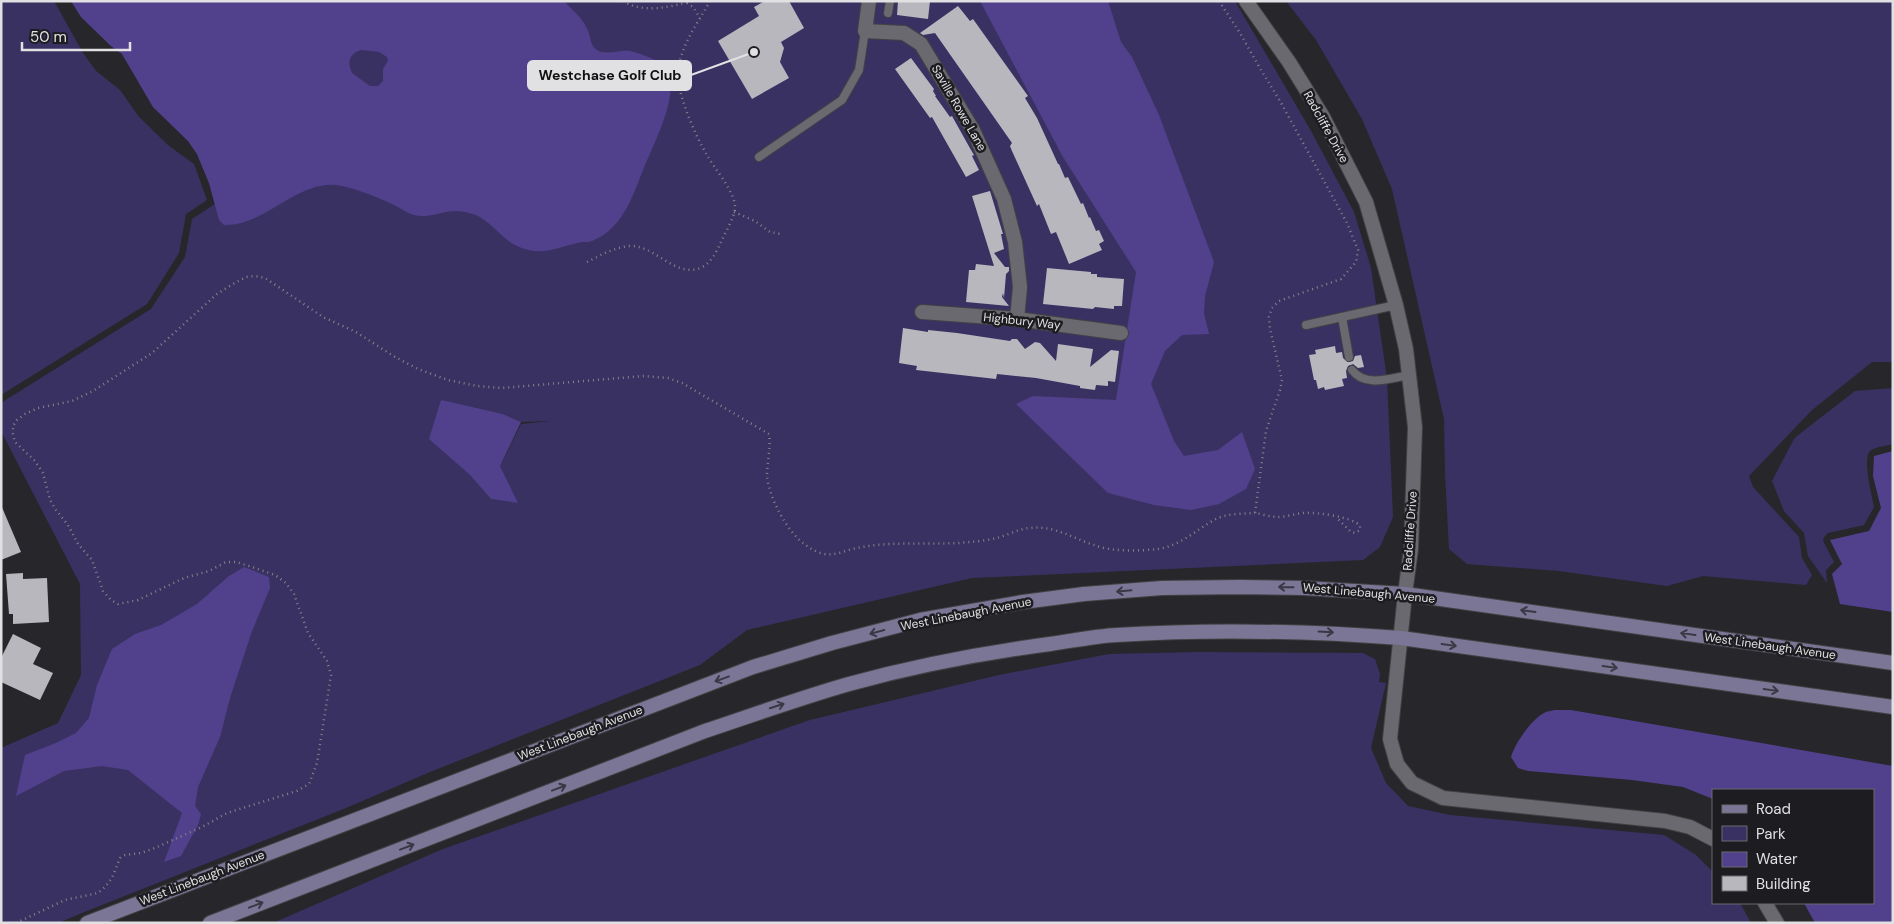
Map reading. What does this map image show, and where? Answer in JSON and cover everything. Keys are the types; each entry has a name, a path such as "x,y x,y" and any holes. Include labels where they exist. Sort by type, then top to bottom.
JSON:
{"main road":[{"name":"West Linebaugh Avenue","path":"86,923 753,667 832,643 920,620 1023,602 1084,594 1162,588 1304,588 1404,594 1893,663"},
{"path":"210,923 705,731 779,706 851,684 930,665 1018,648 1115,635 1242,630 1322,632 1401,638 1893,707"}],"street":[{"path":"865,30 869,1"},
{"name":"Radcliffe Drive","path":"1246,1 1289,62 1323,117 1366,202 1396,305 1410,375 1415,427 1411,549 1404,594 1390,739 1397,764 1412,783 1443,798 1665,820 1690,827 1712,838"},
{"name":"Saville Rowe Lane","path":"865,30 904,33 921,44 974,130 1004,199 1015,242 1020,287 1017,319"},
{"name":"Highbury Way","path":"922,312 1017,319 1121,334"},
{"path":"1766,904 1777,923"}],"lane":[{"path":"888,13 890,1"},
{"path":"759,157 842,100 859,70 865,30"},
{"path":"1306,325 1396,305"},
{"path":"1342,317 1349,357"},
{"path":"1352,370 1364,380 1410,375"}],"path":[{"path":"623,1 633,7 652,9 692,1"},
{"path":"588,262 610,251 631,246 654,253 689,271 701,268 710,262 715,254 736,208 733,198 706,154 696,133 681,92 678,78 680,57 684,47 710,1"},
{"path":"1219,1 1280,101 1346,223 1358,250 1356,262 1341,280 1292,296 1279,302 1272,308 1269,317 1270,329 1282,380 1266,431 1255,513"},
{"path":"687,2 693,7 700,19"},
{"path":"734,212 755,221 770,232 781,234"},
{"path":"16,923 65,900 98,893 112,878 120,858 125,855 141,853 155,848 202,827 227,813 297,791 309,784 318,763 331,675 327,661 308,633 294,594 286,583 275,575 236,562 226,562 209,571 184,578 157,592 128,603 118,604 111,600 104,590 92,560 78,544 68,525 50,500 43,473 35,461 15,442 13,434 13,426 25,414 38,408 72,400 93,391 152,353 218,294 246,277 265,278 323,318 356,332 418,369 448,380 477,386 500,388 644,376 668,378 682,383 769,434 768,485 779,510 795,536 808,547 824,554 836,554 881,543 970,542 998,538 1028,528 1057,530 1096,546 1117,549 1157,549 1171,546 1215,519 1255,513 1278,517 1305,513 1336,517 1357,522 1360,530 1355,533 1351,532 1336,517"}],"green space":[{"path":"1,1 54,1 83,53 96,71 120,90 139,117 169,146 194,164 207,200 186,214 179,253 147,304 1,395"},
{"path":"71,1 1235,1 1311,131 1354,212 1371,268 1387,379 1393,517 1380,547 1363,560 972,578 747,630 700,665 58,923 1,923 1,748 58,723 81,675 80,584 1,431 1,403 151,309 185,257 192,219 215,204 197,154 188,141 153,107 122,54 81,17","holes":["441,401 503,414 521,422 551,421 521,424 500,466 517,502 491,499 469,474"]},
{"path":"1286,1 1893,1 1893,362 1872,362 1812,410 1749,476 1753,487 1799,537 1802,558 1812,575 1806,585 1703,576 1667,586 1559,571 1467,564 1449,549 1444,419 1392,189 1362,119 1316,40"},
{"path":"1893,388 1893,444 1872,450 1868,455 1867,469 1874,507 1864,525 1828,533 1824,537 1823,541 1834,562 1826,570 1827,583 1808,556 1804,533 1784,511 1772,481 1794,439 1855,391"},
{"path":"1200,652 1363,653 1375,659 1380,674 1379,682 1386,683 1371,748 1386,783 1408,806 1450,815 1664,835 1696,855 1712,871 1712,904 1741,904 1751,923 273,923 443,849 810,720 999,675 1109,654"}],"water":[{"path":"71,1 564,1 584,23 592,44 601,52 630,51 656,60 664,66 670,80 670,92 664,120 625,212 611,229 590,242 579,242 546,251 532,251 515,245 479,216 458,211 417,216 370,195 336,185 321,186 307,190 253,219 224,225 219,220 209,183 197,154 188,141 153,107 122,54 81,17","holes":["361,50 379,52 387,57 388,61 383,69 383,81 378,86 370,86 352,73 349,62 352,56"]},
{"path":"980,1 1108,1 1121,42 1132,57 1159,115 1214,262 1205,296 1204,314 1209,334 1182,335 1165,351 1151,384 1174,441 1184,456 1218,450 1242,432 1255,469 1246,489 1219,504 1191,510 1154,505 1108,493 1016,404 1033,396 1116,400 1136,272 1063,157"},
{"path":"441,400 503,414 521,422 500,466 518,503 491,499 469,474 429,439"},
{"path":"1893,451 1893,612 1840,604 1832,574 1842,564 1830,540 1869,531 1881,508 1873,476 1874,456"},
{"path":"244,567 269,577 270,588 252,631 230,698 220,737 198,787 195,806 201,814 198,825 181,856 164,862 182,813 128,770 102,766 64,771 16,796 25,755 76,733 89,718 97,685 112,649 135,634 161,625 197,604 229,576"},
{"path":"1571,710 1893,766 1893,923 1815,923 1805,904 1874,904 1874,789 1712,789 1712,799 1683,787 1632,780 1528,771 1518,768 1511,757 1513,751 1529,726 1545,712"}],"building":[{"path":"765,1 789,1 804,28 781,42 784,48 780,62 789,78 752,99 718,41 759,16 754,7"},
{"path":"898,1 930,1 928,19 897,15"},
{"path":"958,6 970,21 973,19 1028,96 1025,98 1037,118 1065,178 1068,177 1096,231 1099,230 1104,241 1099,244 1102,250 1069,264 1056,232 1051,234 1039,204 1037,206 1010,146 1012,143 935,33 923,35 920,33"},
{"path":"911,58 934,89 935,96 950,117 952,116 974,155 972,156 979,170 966,177 932,117 930,118 895,69"},
{"path":"990,191 1003,234 1001,234 1004,249 994,253 1005,267 1009,267 1009,271 1006,274 1004,298 1003,293 1002,297 1009,306 966,302 969,270 975,270 976,264 994,266 972,196"},
{"path":"1047,268 1091,272 1091,274 1097,274 1097,277 1124,279 1122,306 1114,306 1114,309 1095,307 1093,309 1043,304"},
{"path":"903,328 928,332 928,330 957,333 1010,341 1017,339 1025,349 1035,342 1040,343 1056,361 1058,344 1093,349 1090,367 1111,350 1119,351 1115,382 1108,381 1108,386 1096,385 1095,390 1036,378 997,374 996,379 916,370 917,366 899,363"},
{"path":"1335,346 1336,353 1342,352 1343,358 1348,362 1353,361 1355,356 1361,355 1364,367 1358,368 1353,364 1348,366 1346,371 1347,378 1342,379 1344,386 1325,390 1324,387 1318,389 1316,380 1314,380 1309,355 1316,354 1315,350"},
{"path":"1,505 21,552 1,560"},
{"path":"23,573 23,579 47,578 49,622 13,624 13,614 9,614 6,574"},
{"path":"13,634 41,648 33,664 53,673 40,700 1,682 1,658"}],"place":[{"name":"Westchase Golf Club","path":"754,52"}]}
